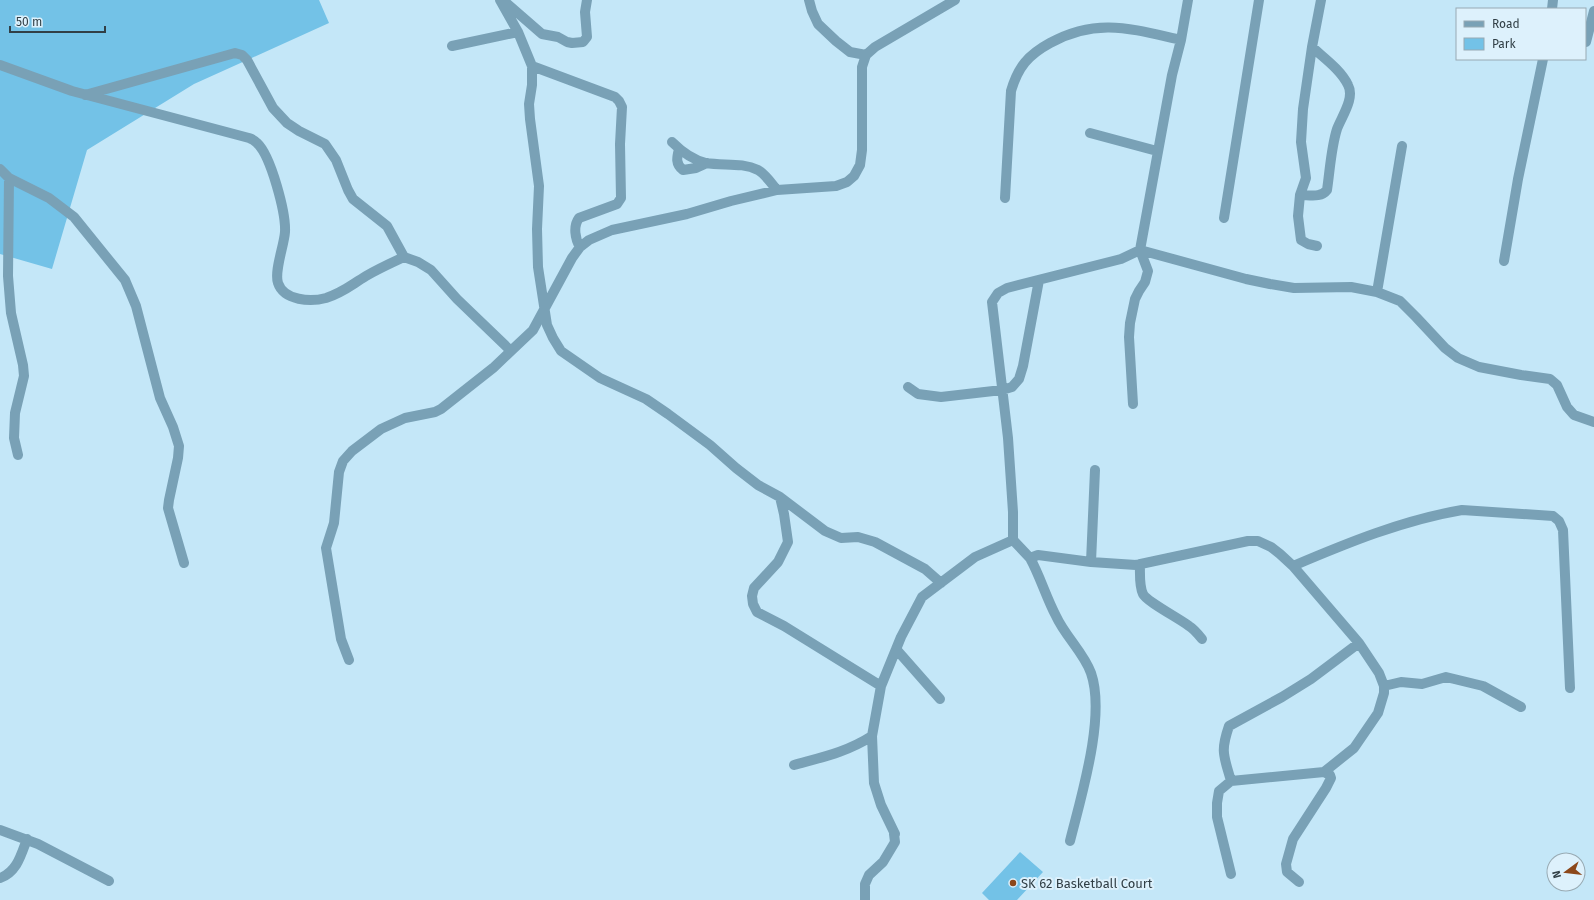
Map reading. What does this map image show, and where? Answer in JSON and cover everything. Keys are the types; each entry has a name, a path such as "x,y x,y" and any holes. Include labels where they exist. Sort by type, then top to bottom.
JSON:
{"street":[{"path":"501,0 542,34 558,36 567,42 578,44 586,40 587,37 585,12 587,0"},
{"path":"501,0 518,32 532,66 532,85 529,104 539,186 537,229 538,267 546,308 547,325 552,338 561,351 600,378 646,399 668,414 710,445 758,485 780,497 825,532 841,538 858,537 875,542 926,569 941,583"},
{"path":"809,0 818,24 836,42 850,52 866,55"},
{"path":"349,660 341,639 326,548 334,523 339,472 343,461 352,451 394,422 405,418 435,412 441,409 511,352 533,330 572,258 580,247 594,237 612,230 687,214 731,201 777,190 836,186 847,182 854,176 860,165 862,150 862,66 866,55 874,47 886,39 955,0"},
{"path":"1132,404 1129,337 1130,323 1135,299 1145,282 1148,271 1140,250 1157,151 1188,0"},
{"path":"1224,218 1259,0"},
{"path":"1317,246 1308,244 1301,240 1298,216 1300,195 1306,178 1302,129 1312,47 1321,0"},
{"path":"1586,42 1594,11"},
{"path":"1005,198 1011,91 1016,75 1026,60 1041,47 1061,36 1087,28 1103,26 1130,29 1181,40"},
{"path":"452,46 518,32"},
{"path":"1300,195 1320,196 1327,190 1337,130 1350,95 1349,86 1344,79 1312,47"},
{"path":"84,95 160,73 238,53 247,60 273,108 282,118 298,131 326,144 336,160 353,199 359,206 387,226 404,257 418,262 431,270 511,352"},
{"path":"1504,261 1518,179 1543,60"},
{"path":"0,65 84,95 249,138 257,143 269,163 282,209 285,230 277,275 278,284 290,297 311,300 324,298 349,288 365,277 404,257"},
{"path":"532,66 615,98 619,101 622,107 620,198 617,204 579,218 576,221 575,232 580,247"},
{"path":"1090,133 1157,151"},
{"path":"707,163 696,168 683,170 678,163 676,145 694,158 707,163 750,167 760,171 777,190"},
{"path":"1377,292 1402,146"},
{"path":"0,169 9,178 49,198 74,217 110,260 130,289 136,306 160,398 178,441 178,458 168,500 168,508 184,563"},
{"path":"9,178 8,276 12,313 24,376 15,413 14,438 18,455"},
{"path":"1070,841 1089,762 1097,702 1089,668 1058,621 1030,558 1013,540 1013,512 1008,438 992,302 998,294 1007,288 1121,259 1140,250 1246,279 1270,284 1294,288 1351,287 1377,292 1400,301 1445,348 1458,358 1479,367 1550,379 1557,385 1567,407 1574,415 1594,422"},
{"path":"908,387 918,394 942,397 1002,390 1012,387 1019,379 1024,366 1039,280"},
{"path":"1091,562 1096,470"},
{"path":"780,497 788,542 778,562 754,588 752,596 753,604 757,612 784,626 880,686"},
{"path":"1293,566 1375,532 1462,510 1553,516 1559,521 1563,530 1570,688"},
{"path":"865,900 865,884 869,875 882,862 895,842 895,834 881,805 874,783 872,736 880,686 896,649 922,597 975,557 1013,540"},
{"path":"1030,558 1038,554 1091,562 1123,565 1140,564 1248,541 1258,542 1270,547 1280,554 1293,566 1359,643 1379,673 1384,686 1384,693 1378,713 1354,748 1324,772"},
{"path":"1140,564 1142,593 1146,599 1164,609 1190,627 1202,639"},
{"path":"1231,781 1222,750 1229,726 1282,698 1311,679 1359,643"},
{"path":"896,649 940,699"},
{"path":"1384,686 1401,682 1422,684 1446,677 1483,686 1521,707"},
{"path":"794,765 837,754 872,736"},
{"path":"1230,874 1217,817 1219,791 1231,781 1324,772 1330,775 1331,778 1293,839 1286,864 1287,872 1299,882"},
{"path":"0,830 26,839 58,853 109,880"},
{"path":"0,878 8,875 16,868 26,839"}],"green space":[{"path":"0,0 319,0 329,23 194,84 87,150 52,269 0,254"},
{"name":"SK 62 Basketball Court","path":"1020,852 1043,872 1017,900 989,900 982,893"}],"place":[{"name":"SK 62 Basketball Court","path":"1013,883"}]}
